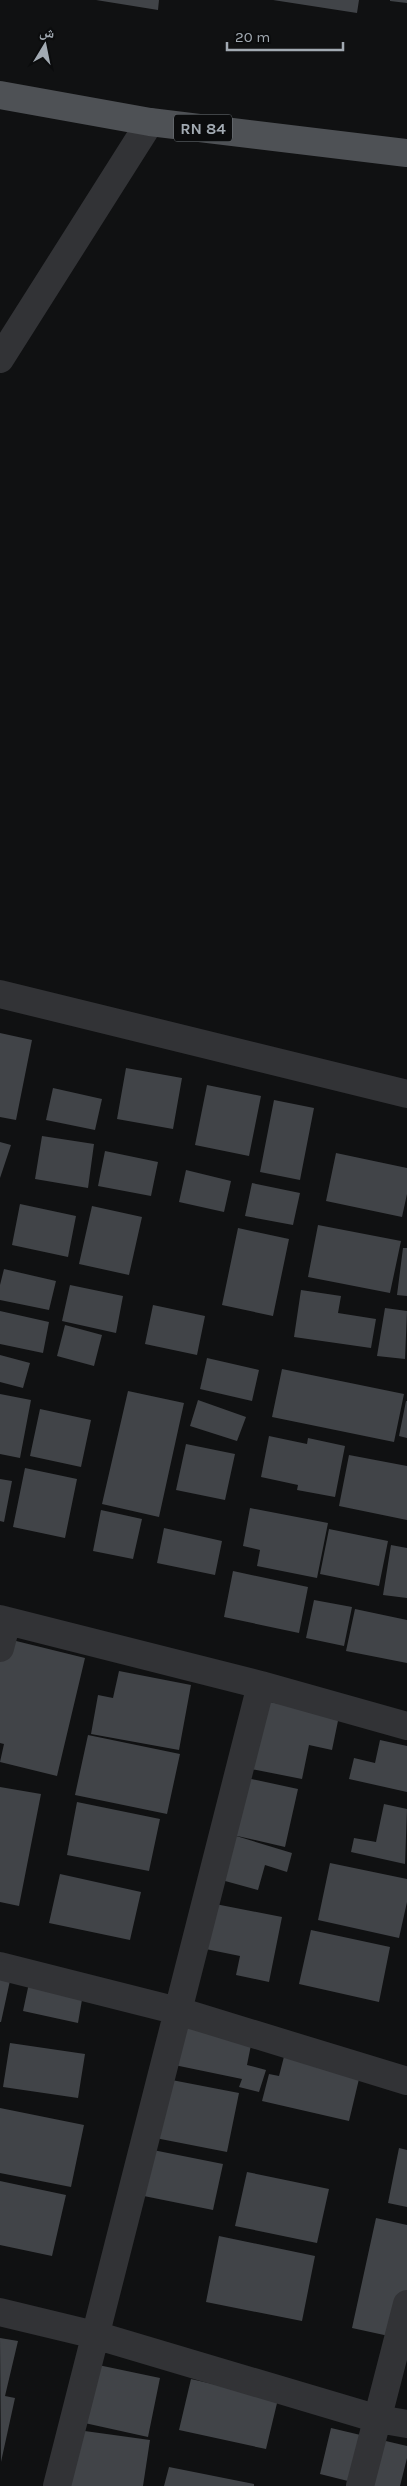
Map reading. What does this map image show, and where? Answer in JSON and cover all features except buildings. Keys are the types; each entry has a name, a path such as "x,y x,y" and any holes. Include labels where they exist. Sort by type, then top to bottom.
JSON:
{"main road":[{"name":"RN 84","path":"0,95 150,122 407,152"}],"street":[{"path":"0,359 150,122"},
{"path":"0,994 407,1094"},
{"path":"0,1648 3,1620 261,1685 407,1726"},
{"path":"57,2486 261,1685"},
{"path":"0,1966 178,2011 407,2081"},
{"path":"360,2486 407,2304"},
{"path":"0,2312 95,2335 378,2419 407,2424"}]}
